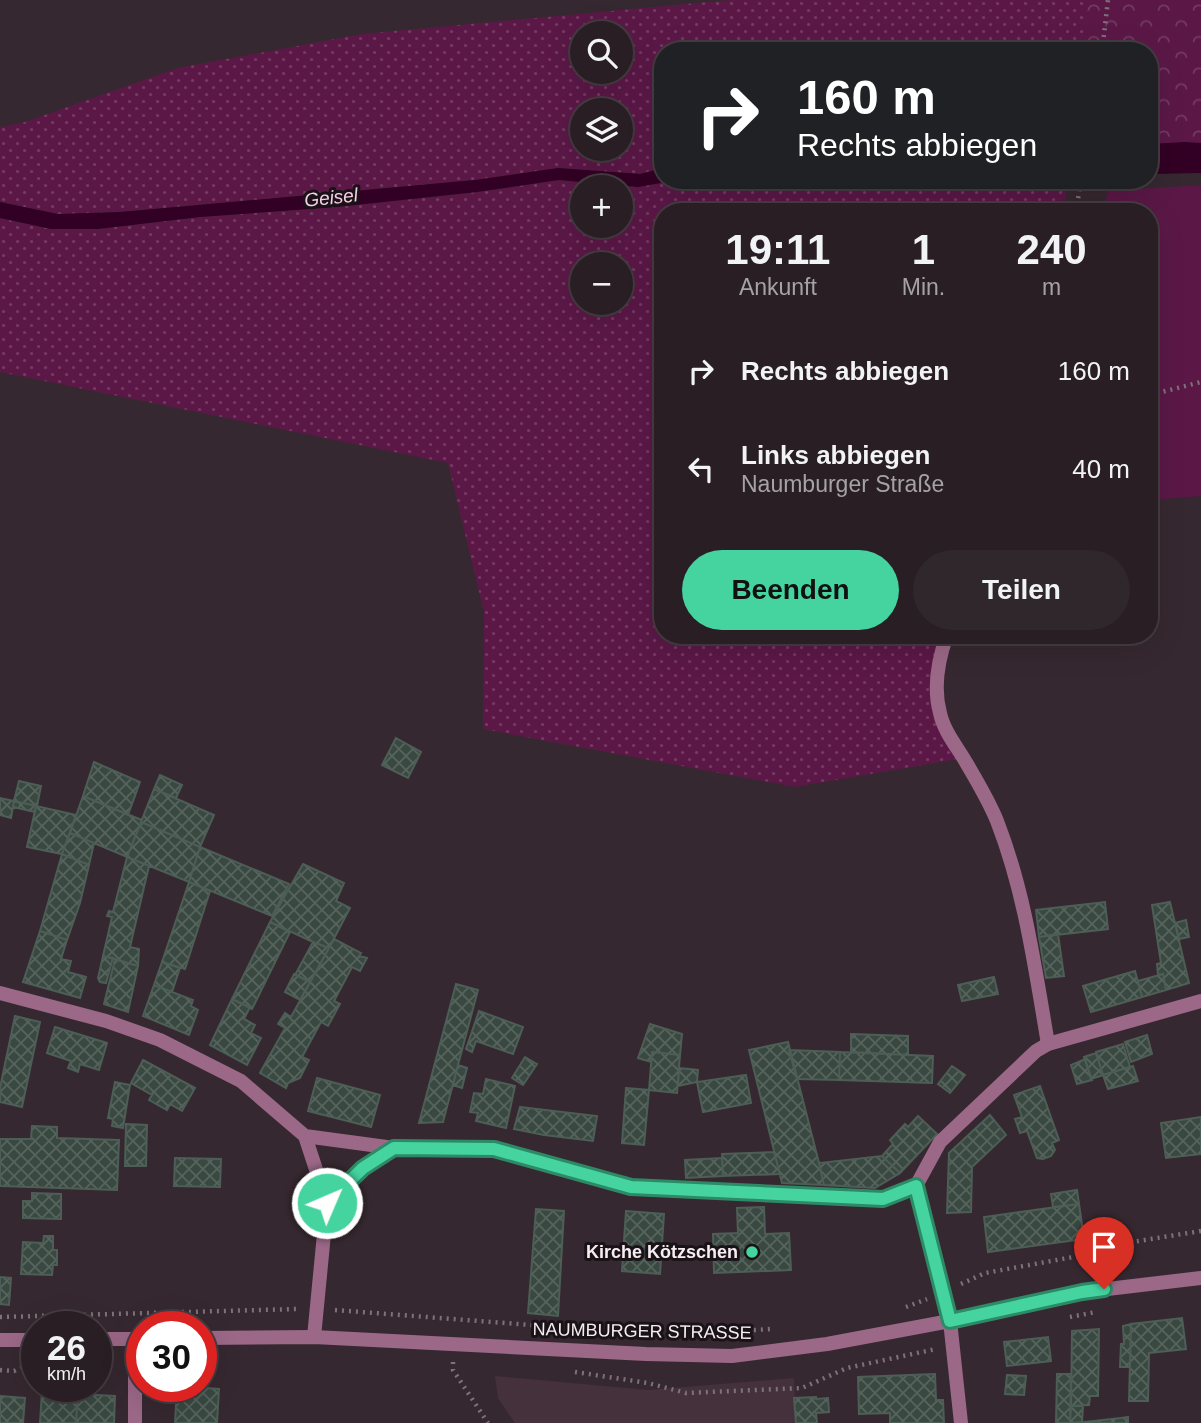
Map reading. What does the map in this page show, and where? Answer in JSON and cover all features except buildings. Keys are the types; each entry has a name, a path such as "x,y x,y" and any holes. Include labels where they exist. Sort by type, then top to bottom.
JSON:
{"street":[{"path":"945,644 936,690 940,716 954,745 984,792 1018,883 1048,1044"},
{"path":"0,993 106,1021 160,1040 241,1081 305,1136 327,1203 314,1337"},
{"path":"305,1136 394,1148 494,1149 631,1187 883,1199 916,1186 940,1142 1036,1051 1048,1044 1201,1001"},
{"path":"327,1203 363,1168 394,1148"},
{"path":"916,1186 950,1321 961,1423"},
{"name":"NAUMBURGER STRASSE","path":"217,1338 314,1337 732,1356 827,1345 1082,1292 1201,1278"},
{"path":"0,1340 21,1340"},
{"path":"135,1423 136,1402"}],"path":[{"path":"1103,42 1108,0"},
{"path":"1158,393 1201,382"},
{"path":"899,1308 911,1306 985,1273 1079,1256 1101,1247 1201,1231"},
{"path":"0,1317 317,1309 580,1329"},
{"path":"1064,1318 1105,1311"},
{"path":"703,1333 784,1328"},
{"path":"453,1344 453,1370 488,1423"},
{"path":"0,1370 14,1371 21,1368"}],"shaded area":[{"path":"495,1376 648,1390 794,1378 796,1423 515,1423 498,1398"}],"green space":[{"path":"730,0 1100,0 1096,42 654,42 654,170 640,174 558,168 475,180 120,212 58,214 0,202 0,127 25,122 178,68 362,34"},
{"path":"1088,0 1201,0 1201,166 1158,165 1158,42 1086,42"},
{"path":"559,180 570,181 570,238 633,238 633,187 654,184 654,189 1067,189 1065,203 654,203 654,644 940,644 931,695 933,713 957,759 795,787 483,729 484,612 448,463 0,372 0,218 51,229 98,229 200,217 337,207"},
{"path":"1201,185 1201,496 1158,499 1158,203 1106,203 1108,191"}],"water":[{"path":"1201,143 1201,173 1158,174 1158,144"},
{"name":"Geisel","path":"558,168 640,174 654,170 654,184 638,187 633,187 633,175 570,175 570,181 559,180 477,192 98,229 51,229 0,218 0,202 58,214 120,212 475,180"}],"place":[{"name":"Kirche Kötzschen","path":"752,1252"}],"route":[{"path":"327,1203 363,1168 394,1148 494,1149 631,1187 883,1199 916,1186 950,1321 1104,1289"}]}
